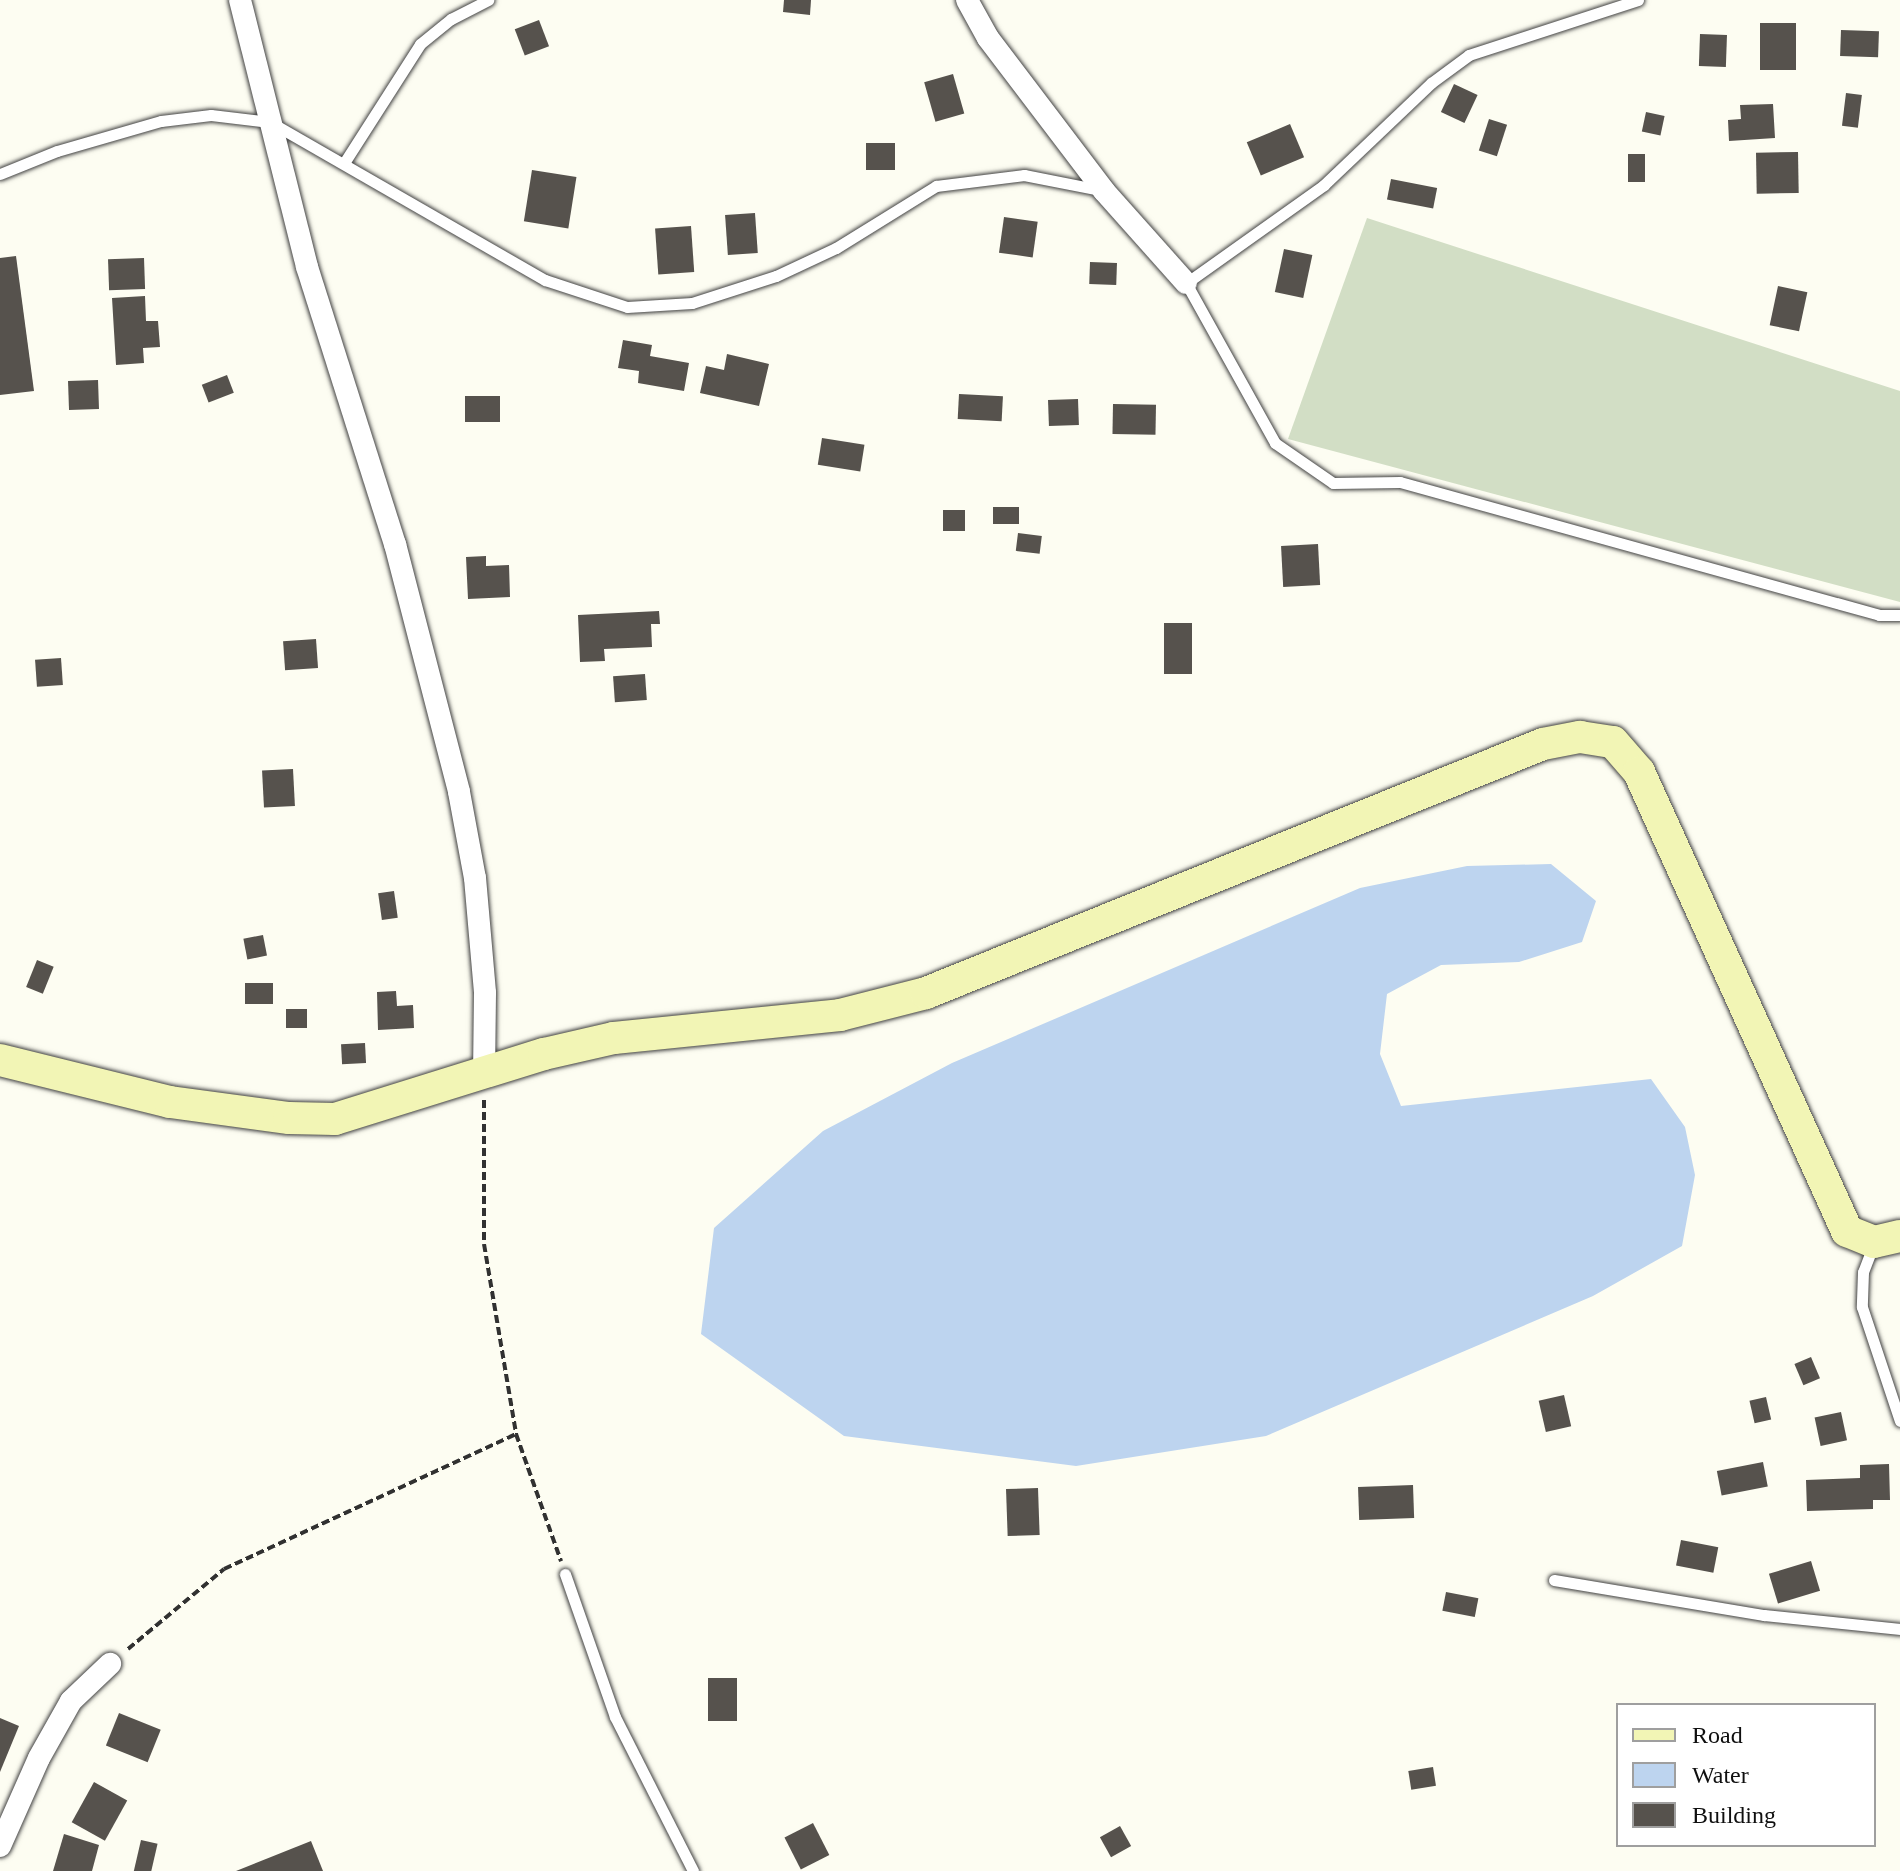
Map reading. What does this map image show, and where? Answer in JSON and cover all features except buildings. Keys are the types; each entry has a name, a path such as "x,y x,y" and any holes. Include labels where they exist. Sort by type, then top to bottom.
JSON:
{"street":[{"path":"240,0 307,267 395,544 459,792 475,878 485,993 484,1077"},
{"path":"967,0 988,38 1104,191 1186,283"},
{"path":"0,1060 170,1102 289,1118 335,1119 484,1077 544,1054 614,1038 840,1015 926,993 1543,744 1580,737 1613,742 1639,772 1847,1231 1887,1239"},
{"path":"0,1846 71,1701 110,1664"}],"lane":[{"path":"344,163 420,44 451,19 488,0"},
{"path":"1638,0 1469,55 1431,83 1324,185 1186,283 1275,443 1333,483 1400,482 1879,615 1900,615"},
{"path":"0,174 161,121 211,115 270,122 545,280 627,307 692,303 776,276 836,248 936,186 1024,175 1104,191"},
{"path":"1887,1239 1863,1272 1862,1307 1900,1421"},
{"path":"565,1574 615,1717 693,1871"},
{"path":"1554,1580 1764,1615 1900,1629"}],"path":[{"path":"484,1077 484,1244 516,1434 565,1574"},
{"path":"110,1664 224,1569 516,1434"}],"green space":[{"path":"1367,218 1900,391 1900,602 1288,439"}],"water":[{"path":"1551,864 1596,901 1582,942 1519,962 1441,965 1387,994 1380,1054 1401,1106 1651,1079 1685,1127 1695,1175 1682,1246 1593,1296 1266,1436 1076,1466 844,1436 701,1334 714,1228 823,1131 952,1063 1360,888 1467,866"}]}
